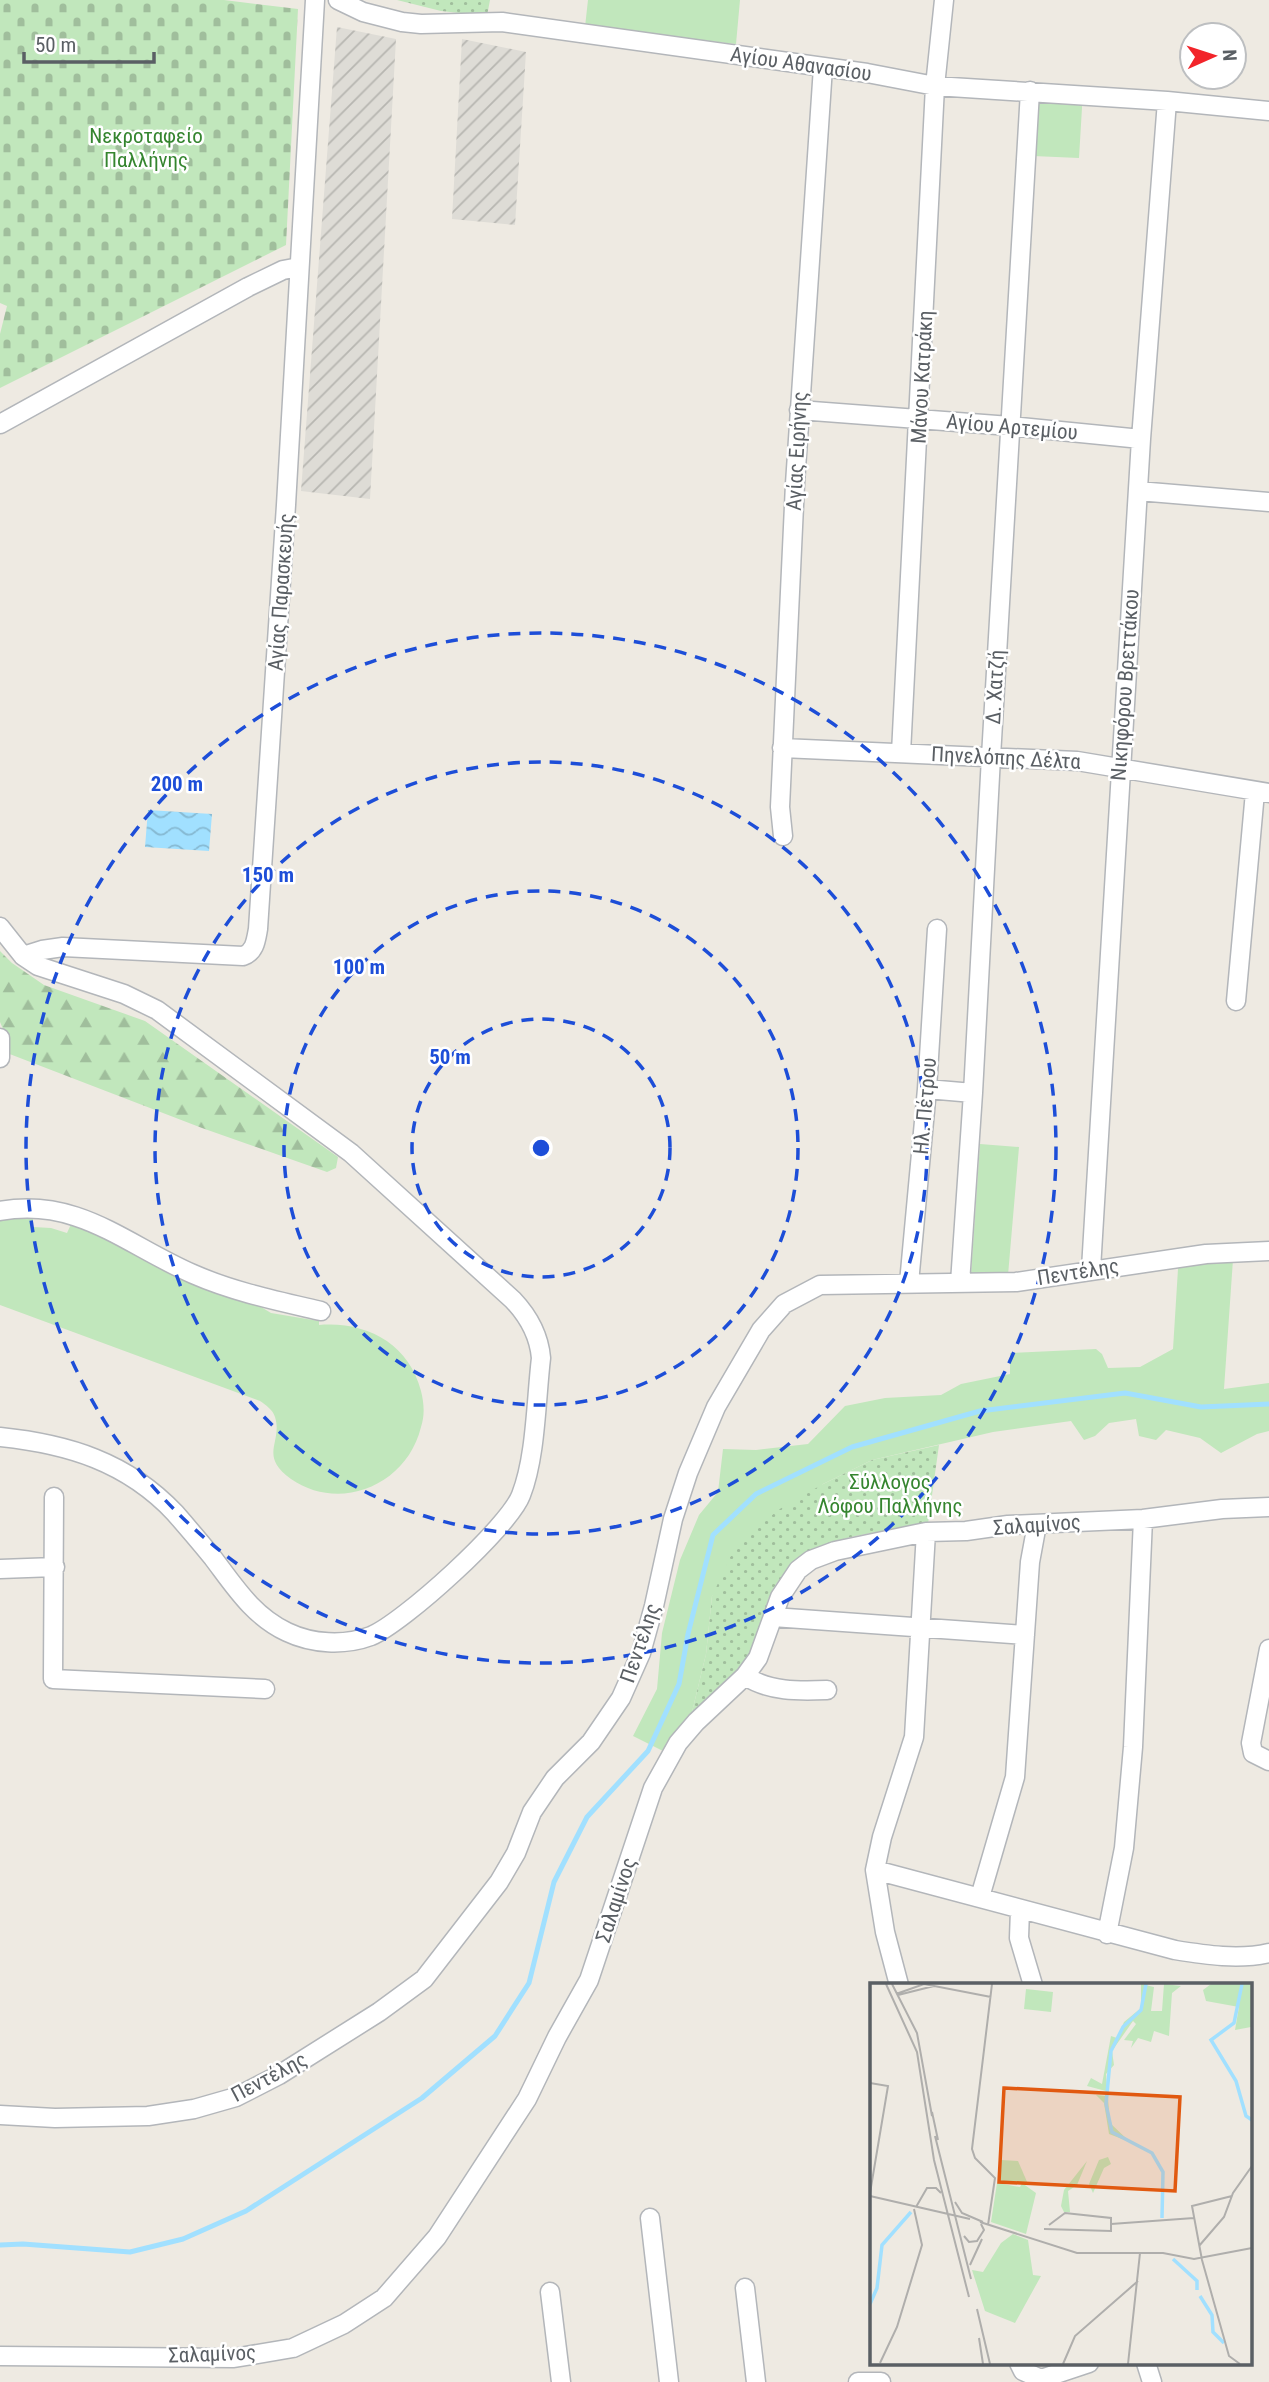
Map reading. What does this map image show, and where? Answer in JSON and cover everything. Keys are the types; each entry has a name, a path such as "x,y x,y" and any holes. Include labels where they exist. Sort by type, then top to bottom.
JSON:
{"street":[{"name":"Αγίας Παρασκευής","path":"23,956 63,947 243,956 255,945 284,546 315,0"},
{"name":"Αγίου Αθανασίου","path":"338,0 363,12 402,22 502,22 867,73 935,86 1167,100 1269,111"},
{"name":"Μάνου Κατράκη","path":"901,753 935,86 944,0"},
{"name":"Αγίας Ειρήνης","path":"783,835 780,807 782,748 799,410 823,67"},
{"name":"Δ. Χατζή","path":"960,1283 974,1093 990,757 1030,91"},
{"name":"Νικηφόρου Βρεττάκου","path":"1091,1269 1141,439 1167,100"},
{"path":"0,424 248,287 283,270 299,267"},
{"name":"Αγίου Αρτεμίου","path":"799,410 1141,439"},
{"path":"1138,491 1269,502"},
{"name":"Πηνελόπης Δέλτα","path":"782,748 1077,761 1262,793"},
{"path":"1237,1001 1262,793"},
{"path":"0,927 23,956 38,966 141,1000 351,1153 513,1300 531,1323 540,1345 541,1359 530,1465 520,1498 513,1510 497,1531 399,1620 369,1636 342,1642 301,1638 267,1621 251,1608 162,1499 130,1475 76,1450 33,1440 0,1437"},
{"name":"Ηλ. Πέτρου","path":"909,1283 927,1089 937,929"},
{"path":"0,1038 0,1058"},
{"path":"927,1089 974,1093"},
{"path":"0,1212 41,1208 63,1211 95,1224 194,1275 247,1293 321,1311"},
{"name":"Πεντέλης","path":"0,2115 55,2118 148,2116 194,2109 236,2097 279,2075 368,2019 424,1979 499,1882 516,1853 532,1812 555,1778 592,1742 621,1698 644,1641 673,1520 688,1472 716,1407 761,1330 784,1304 820,1284 1016,1282 1206,1254 1269,1251"},
{"path":"54,1497 53,1679 265,1689"},
{"name":"Σαλαμίνος","path":"0,2357 233,2358 293,2348 344,2324 384,2298 438,2237 527,2099 589,1980 653,1788 664,1765 696,1722 745,1676 758,1658 788,1582 811,1560 835,1551 926,1532 1143,1519 1269,1507"},
{"path":"1107,1934 1124,1848 1131,1772 1143,1519"},
{"path":"980,1897 1014,1777 1030,1562 1037,1524"},
{"path":"899,1983 885,1932 876,1870 882,1837 914,1737 926,1532"},
{"path":"0,1569 55,1567"},
{"path":"773,1617 1025,1635"},
{"path":"1269,1649 1251,1743 1253,1753 1269,1761"},
{"path":"745,1676 768,1687 827,1690"},
{"path":"876,1870 1107,1934 1197,1954 1255,1957 1269,1953"},
{"path":"1020,1909 1019,1938 1032,1983"},
{"path":"650,2218 670,2382"},
{"path":"745,2288 757,2382"},
{"path":"550,2292 561,2382"},
{"path":"1020,2364 1023,2371 1041,2379 1086,2364"},
{"path":"1146,2364 1152,2382"},
{"path":"859,2382 881,2382"}],"shaded area":[{"path":"337,27 396,39 370,499 301,491"},
{"path":"462,39 526,52 515,225 452,219"}],"green space":[{"name":"Νεκροταφείο Παλλήνης","path":"0,0 224,0 298,9 286,245 0,388 0,334 7,306 0,303"},
{"path":"397,0 490,0 487,16 441,11"},
{"path":"588,0 740,0 736,44 585,27"},
{"path":"1035,87 1083,91 1079,158 1033,156"},
{"path":"0,951 12,963 44,985 145,1021 338,1157 336,1168 327,1172 202,1128 7,1053 6,1036 0,1022"},
{"path":"980,1144 1019,1147 1007,1287 970,1288"},
{"path":"33,1215 33,1227 51,1228 67,1233 72,1222 196,1286 261,1307 271,1313 319,1321 319,1325 353,1327 383,1338 406,1360 421,1391 423,1418 413,1447 402,1464 387,1478 369,1488 350,1493 310,1489 291,1479 276,1463 275,1417 260,1401 0,1305 0,1219"},
{"path":"1234,1245 1224,1389 1269,1383 1269,1431 1257,1434 1221,1453 1200,1438 1166,1430 1156,1440 1139,1436 1136,1419 1109,1423 1095,1436 1084,1440 1071,1421 993,1432 872,1460 823,1484 712,1596 706,1654 692,1712 667,1753 633,1736 657,1689 662,1633 680,1560 699,1515 718,1492 723,1449 756,1450 808,1444 845,1406 885,1398 941,1395 961,1384 1010,1374 1010,1353 1096,1349 1102,1354 1108,1368 1140,1367 1173,1349 1179,1253"},
{"name":"Σύλλογος Λόφου Παλλήνης","path":"939,1445 928,1524 847,1538 817,1549 798,1560 786,1571 772,1591 750,1656 730,1679 692,1712 706,1654 712,1596 735,1547 778,1510 823,1484 872,1460"}],"water":[{"path":"148,810 212,814 209,851 145,847"}],"waterway":[{"path":"0,2245 23,2244 130,2252 183,2239 246,2211 422,2098 495,2036 529,1983 554,1882 587,1817 648,1751 679,1684 688,1634 713,1535 756,1494 852,1447 980,1411 1125,1393 1201,1407 1269,1404"}]}
